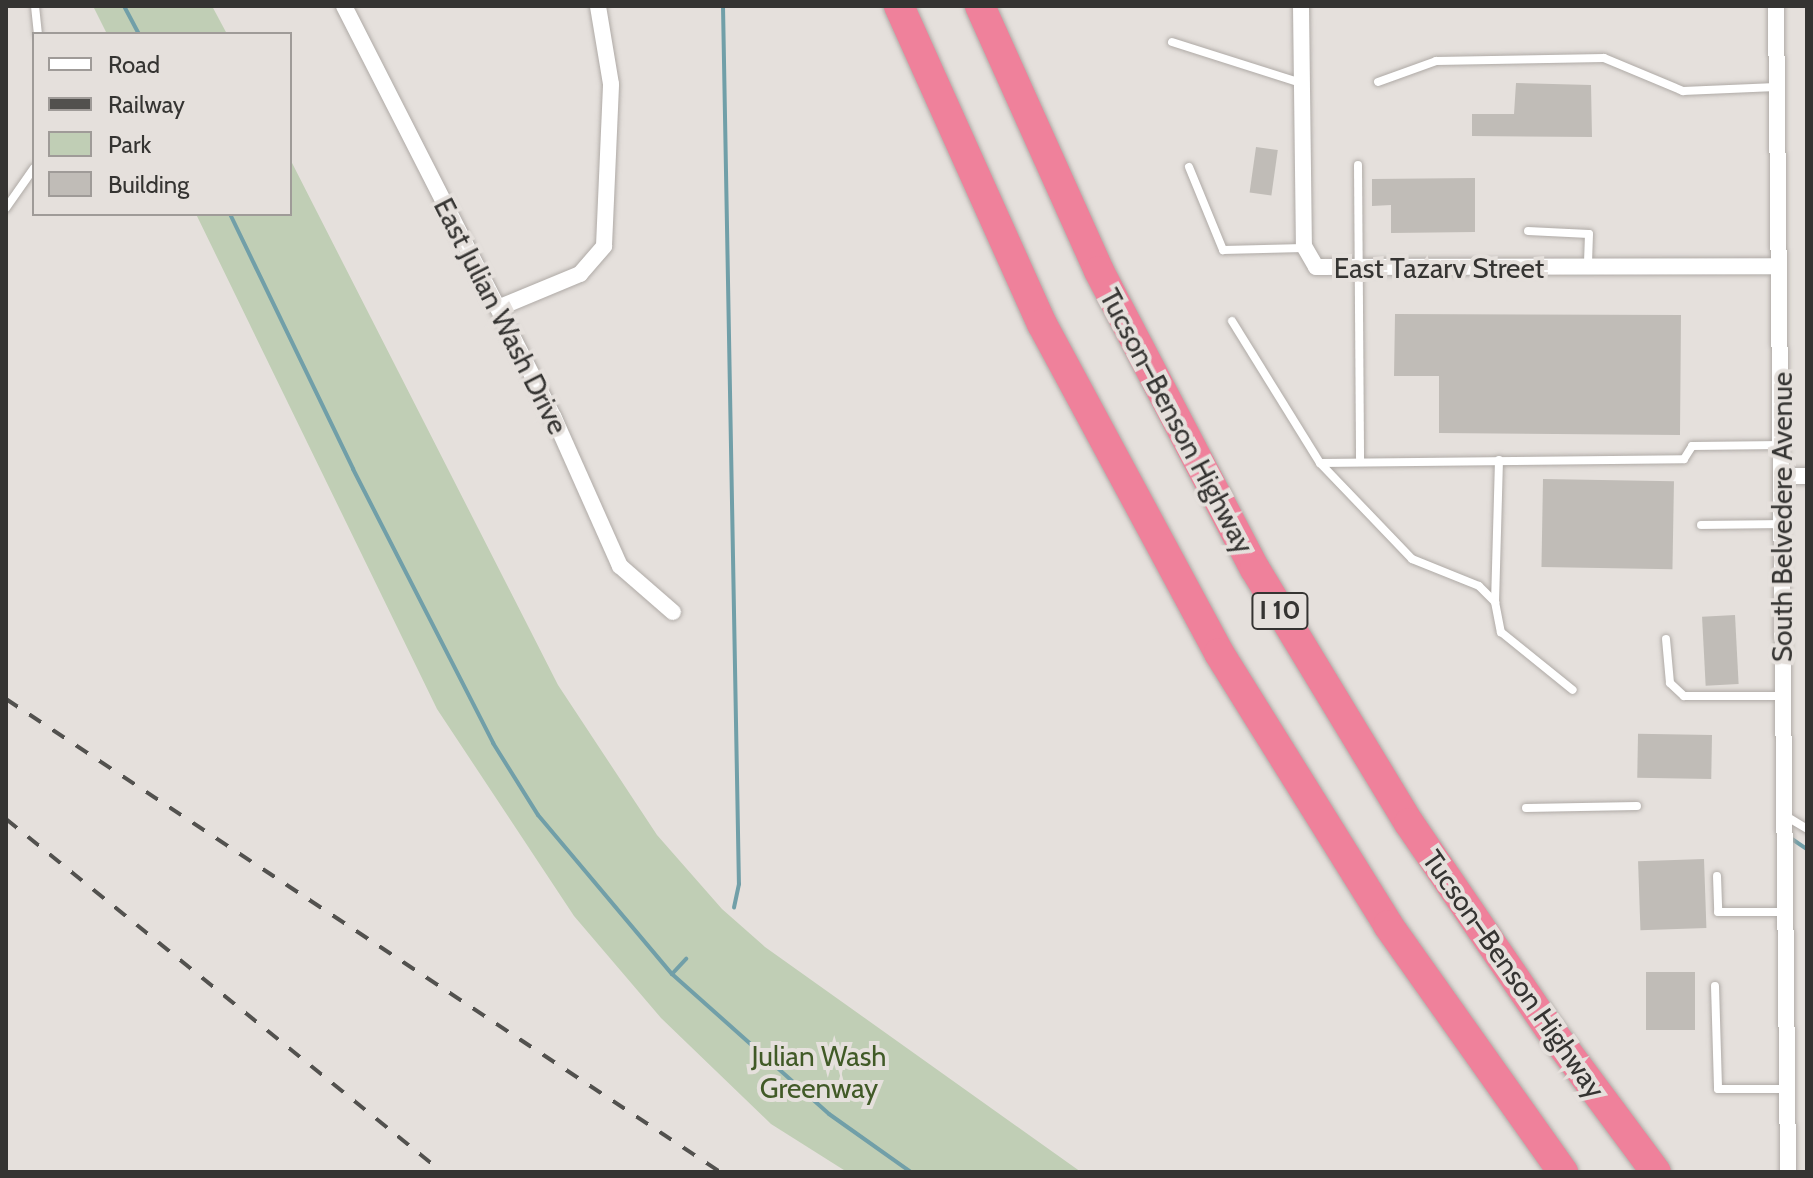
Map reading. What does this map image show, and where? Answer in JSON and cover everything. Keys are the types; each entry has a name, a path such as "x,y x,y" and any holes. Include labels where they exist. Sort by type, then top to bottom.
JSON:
{"highway":[{"name":"I 10","path":"899,6 1042,324 1219,653 1388,925 1563,1172"},
{"name":"Tucson–Benson Highway","path":"980,6 1099,271 1262,581 1417,835 1549,1028 1656,1172"}],"street":[{"name":"East Julian Wash Drive","path":"344,6 554,418 620,566 673,612"},
{"path":"498,308 580,274 604,246 611,84 598,6"},
{"name":"East Tazarv Street","path":"1301,6 1304,248 1316,267 1359,270 1779,266"},
{"name":"South Belvedere Avenue","path":"1776,6 1788,1172"},
{"path":"1783,476 1807,476"}],"lane":[{"path":"35,6 38,32"},
{"path":"1172,42 1302,83"},
{"path":"1378,82 1436,61 1604,58 1683,91 1777,87"},
{"path":"1358,165 1360,462"},
{"path":"1189,167 1223,250 1304,248"},
{"path":"6,208 32,171"},
{"path":"1528,231 1589,234 1588,268"},
{"path":"1232,321 1320,463 1412,559 1479,586 1495,602"},
{"path":"1320,463 1684,459 1692,446 1782,445"},
{"path":"1499,460 1495,602 1501,632 1573,690"},
{"path":"1701,525 1783,524"},
{"path":"1666,639 1670,683 1684,696 1784,696"},
{"path":"1526,808 1637,806"},
{"path":"1784,815 1807,829"},
{"path":"1717,876 1718,912 1785,912"},
{"path":"1715,986 1718,1089 1787,1089"}],"green space":[{"path":"93,6 212,6 226,32 106,32"},
{"name":"Julian Wash Greenway","path":"292,163 558,685 657,835 722,909 765,947 1081,1172 847,1172 771,1124 661,1018 574,916 437,709 197,216 292,216"}],"building":[{"path":"1516,83 1591,85 1592,137 1472,136 1472,114 1514,114"},
{"path":"1256,147 1278,150 1271,196 1250,193"},
{"path":"1475,178 1475,232 1391,233 1391,205 1372,206 1372,179"},
{"path":"1395,314 1681,315 1680,435 1439,433 1439,376 1394,376"},
{"path":"1543,479 1674,481 1672,569 1541,567"},
{"path":"1735,615 1739,684 1706,686 1702,617"},
{"path":"1638,734 1712,735 1711,779 1637,778"},
{"path":"1704,859 1706,928 1640,930 1638,861"},
{"path":"1646,972 1695,972 1695,1030 1646,1030"}],"waterway":[{"path":"124,6 138,32"},
{"path":"723,6 739,884 734,907"},
{"path":"231,216 353,469 493,743 538,815 672,974 829,1114 911,1172"},
{"path":"1789,837 1807,849"},
{"path":"672,974 686,959"}],"railway":[{"path":"6,699 720,1172"},
{"path":"6,819 442,1172"}]}
